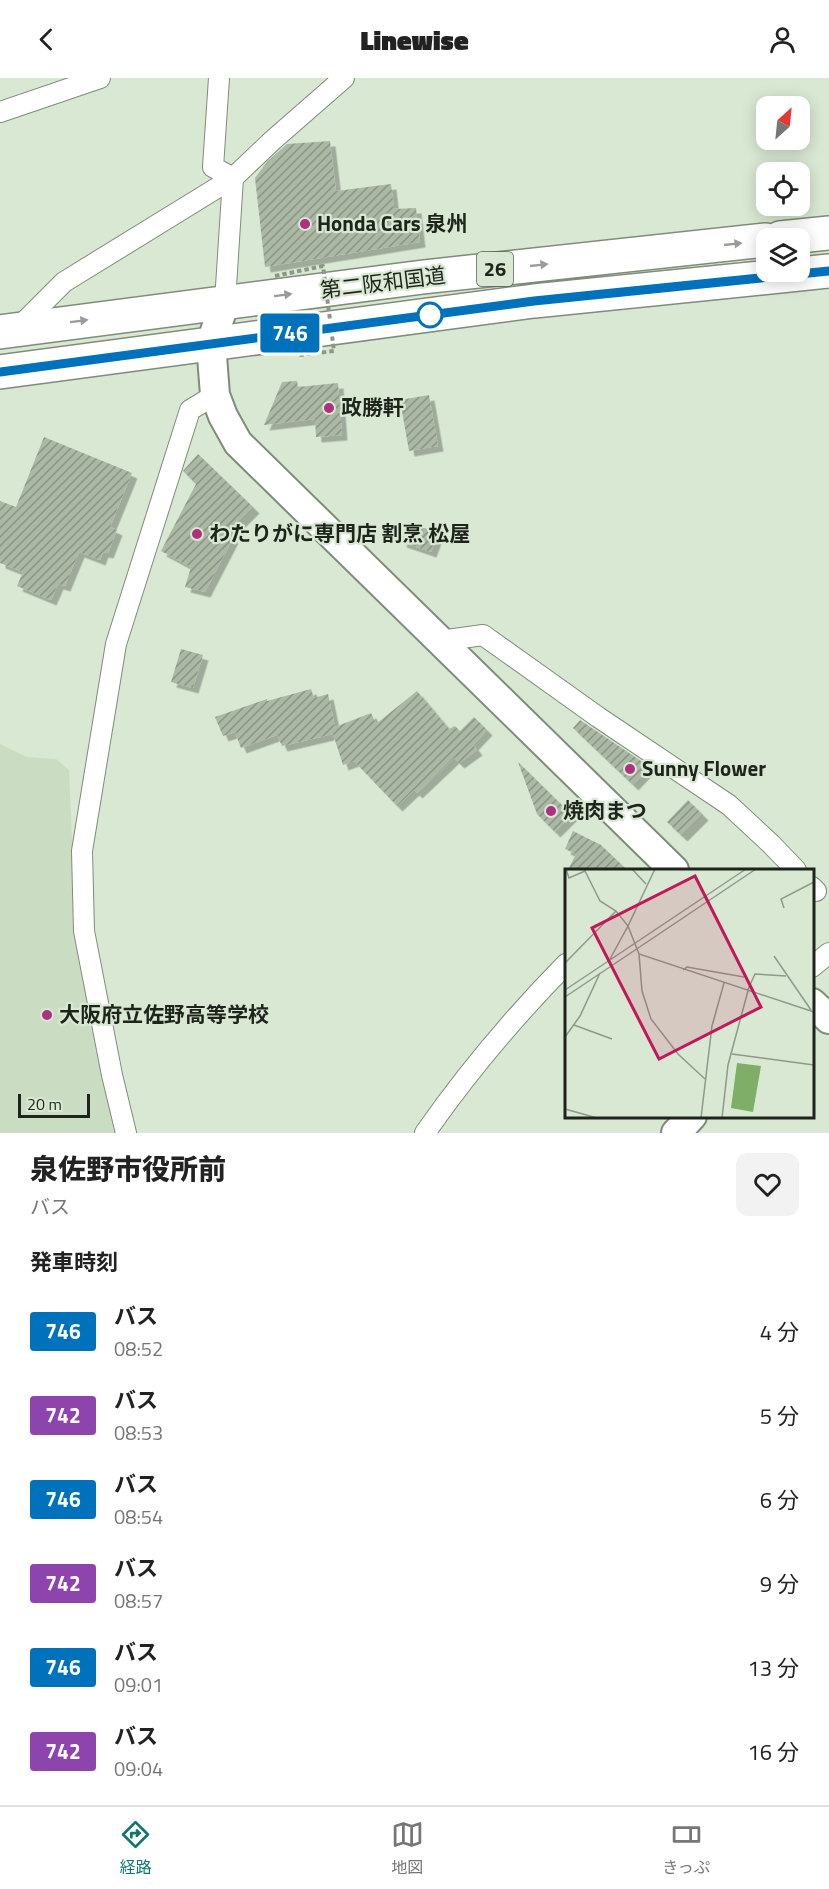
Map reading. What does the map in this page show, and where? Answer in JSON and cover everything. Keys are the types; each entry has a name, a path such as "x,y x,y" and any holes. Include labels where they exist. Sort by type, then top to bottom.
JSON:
{"highway":[{"path":"810,235 829,233"},
{"name":"第二阪和国道","path":"8,331 423,277 756,241"},
{"name":"第二阪和国道","path":"0,372 150,354 211,343 534,301 829,270"}],"street":[{"path":"0,112 100,78"},
{"path":"219,78 213,167 233,178"},
{"path":"8,331 63,282 233,178 344,78"},
{"path":"233,178 225,302 211,343 215,395 223,416 238,443 440,641 666,868"},
{"path":"126,1133 112,1075 84,931 82,851 116,644 190,410 215,395"},
{"path":"440,641 483,635 729,806 795,869"},
{"path":"814,966 829,953"},
{"path":"425,1133 448,1099 565,965"},
{"path":"814,1004 829,1019"},
{"path":"676,1133 690,1118"}],"path":[{"path":"275,276 323,266 334,351 299,355"}],"shaded area":[{"name":"大阪府立佐野高等学校","path":"0,744 27,757 56,759 69,770 76,930 122,1133 0,1133"}],"building":[{"path":"330,141 336,191 391,184 394,209 416,208 420,242 265,267 255,178 267,162 287,144"},
{"path":"297,381 298,387 338,383 342,435 316,437 315,419 264,425 282,382"},
{"path":"429,395 438,446 409,451 400,400"},
{"path":"44,437 132,473 110,527 117,530 108,553 103,552 100,560 79,552 65,586 58,584 51,600 17,586 23,572 0,563 0,501 16,507"},
{"path":"198,454 254,508 227,535 233,538 205,592 185,587 191,567 161,551 196,484 183,471"},
{"path":"408,522 438,533 431,552 401,542"},
{"path":"181,649 203,655 193,688 171,682"},
{"path":"311,689 314,698 328,694 335,727 371,713 376,724 417,691 449,729 455,726 460,731 474,717 487,730 473,745 477,750 459,763 454,758 417,793 414,790 397,806 354,761 343,765 333,734 282,746 277,735 241,748 235,732 223,736 215,717 267,699 267,701"},
{"path":"580,720 650,767 633,785 573,728"},
{"path":"518,762 572,815 555,832 537,814"},
{"path":"688,800 703,815 682,836 667,822"},
{"path":"573,831 601,845 626,869 568,869 576,854 565,849"}],"bus line":[{"name":"746","path":"0,372 150,354 211,343 534,301 829,271"}],"place":[{"name":"Honda Cars 泉州","path":"305,224"},
{"name":"政勝軒","path":"329,408"},
{"name":"わたりがに専門店 割烹 松屋","path":"197,534"},
{"name":"Sunny Flower","path":"630,769"},
{"name":"焼肉まつ","path":"551,811"},
{"name":"大阪府立佐野高等学校","path":"47,1015"}]}
